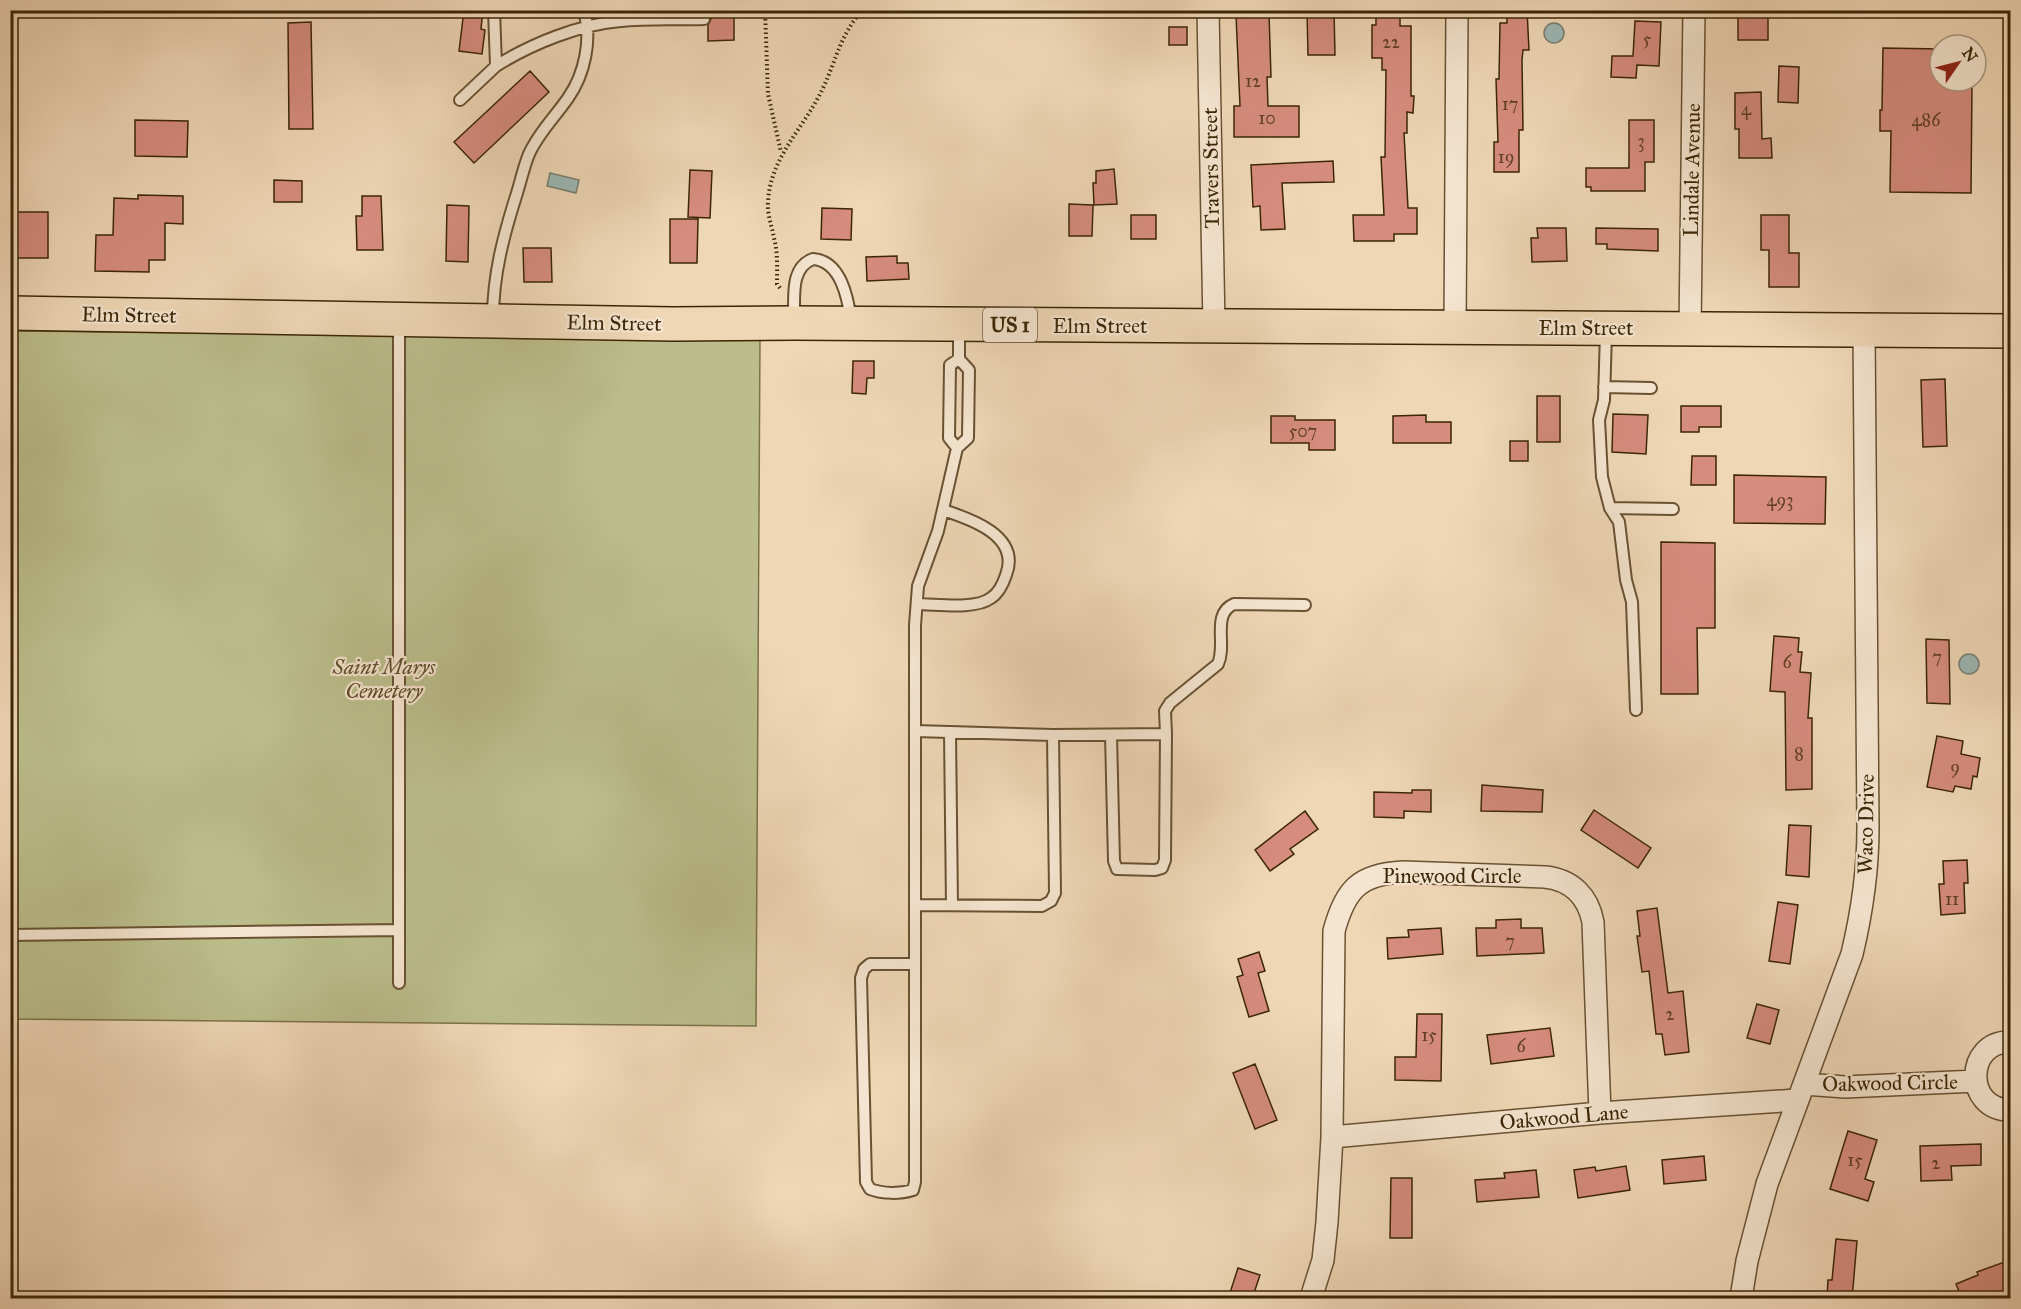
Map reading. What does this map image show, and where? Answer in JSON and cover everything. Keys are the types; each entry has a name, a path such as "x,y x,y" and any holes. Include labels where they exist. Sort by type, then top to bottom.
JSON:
{"main road":[{"name":"Elm Street","path":"10,313 673,324 794,311 852,324 2010,331"}],"street":[{"name":"Travers Street","path":"1208,10 1214,326"},
{"path":"1455,328 1457,10"},
{"name":"Lindale Avenue","path":"1690,329 1694,10"},
{"name":"Waco Drive","path":"1741,1299 1752,1239 1767,1184 1852,954 1861,916 1868,856 1864,330"},
{"name":"Pinewood Circle","path":"1311,1299 1326,1239 1332,1137 1334,931 1342,905 1361,881 1384,873 1545,877 1565,882 1579,891 1589,907 1593,922 1600,1113"},
{"name":"Oakwood Circle","path":"2010,1042 1996,1044 1986,1050 1976,1070 1979,1092 1986,1101 1996,1107 2010,1110"},
{"name":"Oakwood Circle","path":"1800,1092 1845,1087 1976,1081"},
{"name":"Oakwood Lane","path":"1332,1137 1800,1092"}],"lane":[{"path":"494,10 496,66"},
{"path":"493,321 493,291 499,254 529,155 541,133 575,86 585,54 587,27 584,10"},
{"path":"460,100 496,66 540,43 587,27 621,21 704,19"},
{"path":"794,311 796,279 801,266 813,259 826,262 837,274 848,299 852,324"},
{"path":"399,320 399,983"},
{"path":"915,963 870,964 864,969 861,978 866,1182 870,1190 877,1192 905,1193 913,1190 915,1182 915,963 915,905 915,731 915,625 918,586 943,510 957,448 968,438 969,370 959,359 959,325"},
{"path":"1606,328 1604,387 1599,420 1602,477 1610,508 1619,522 1626,580 1632,602 1636,710"},
{"path":"957,448 949,438 950,365 959,359"},
{"path":"1604,387 1651,388"},
{"path":"1610,508 1673,508"},
{"path":"917,604 963,605 990,599 1002,586 1008,570 1008,556 1001,541 988,528 973,520 943,510"},
{"path":"1111,735 1114,861 1117,869 1155,870 1162,868 1166,860 1165,711 1170,703 1218,664 1221,656 1221,616 1226,608 1234,604 1305,605"},
{"path":"915,731 1053,735 1166,734"},
{"path":"950,732 952,905"},
{"path":"915,905 1041,906 1051,901 1055,893 1053,735"},
{"path":"10,935 399,930"}],"path":[{"path":"765,10 768,94 782,153"},
{"path":"794,311 777,284 775,239 767,204 769,191 782,153 822,90 839,45 862,10"}],"green space":[{"name":"Saint Marys Cemetery","path":"11,331 760,338 756,1026 11,1019"}],"water":[{"path":"1554,23 1561,26 1564,33 1561,40 1554,43 1547,40 1544,33 1547,26"},
{"path":"550,173 579,180 576,193 547,186"},
{"path":"1969,654 1976,657 1979,664 1976,671 1969,674 1962,671 1959,664 1962,657"}],"building":[{"path":"464,10 483,10 481,29 485,30 482,54 459,51"},
{"path":"707,10 734,10 734,40 708,41 708,25 711,19"},
{"path":"1307,10 1334,10 1335,55 1308,55"},
{"path":"1376,10 1400,10 1400,26 1411,26 1413,113 1407,112 1407,133 1404,133 1408,208 1417,208 1417,234 1394,234 1394,241 1354,241 1353,215 1384,215 1381,157 1385,157 1386,70 1382,70 1382,58 1372,58 1372,25 1376,25"},
{"path":"1507,10 1527,10 1529,50 1523,50 1522,60 1523,130 1519,130 1519,172 1494,172 1494,142 1498,142 1496,79 1499,79 1500,23 1507,23"},
{"path":"1738,10 1768,10 1768,40 1738,40"},
{"path":"1269,13 1271,77 1267,77 1268,106 1299,106 1299,137 1234,137 1234,106 1240,106 1236,15"},
{"path":"1635,21 1661,22 1659,66 1637,65 1636,78 1611,77 1612,56 1633,56"},
{"path":"311,22 313,129 289,129 288,23"},
{"path":"1169,27 1187,27 1187,45 1169,45"},
{"path":"1883,48 1928,49 1928,93 1972,93 1971,193 1890,192 1891,131 1880,131 1880,110 1882,110"},
{"path":"1779,66 1799,67 1798,103 1778,102"},
{"path":"530,71 549,92 474,163 454,142"},
{"path":"1761,92 1762,139 1771,138 1772,158 1739,158 1739,129 1735,129 1735,93"},
{"path":"135,120 188,121 187,157 135,156"},
{"path":"1629,120 1654,120 1654,162 1645,162 1645,191 1591,191 1591,187 1586,187 1586,168 1629,168"},
{"path":"1333,161 1334,182 1282,183 1285,229 1261,230 1260,206 1253,207 1251,165"},
{"path":"1114,169 1117,204 1094,205 1093,183 1096,183 1096,171"},
{"path":"690,170 712,171 710,218 688,217"},
{"path":"274,180 302,181 302,202 274,202"},
{"path":"138,195 183,196 183,224 165,223 165,260 149,260 149,272 95,271 96,235 113,235 114,198 138,199"},
{"path":"362,196 381,196 383,250 357,250 356,216 362,216"},
{"path":"1069,204 1093,205 1092,236 1069,236"},
{"path":"447,205 469,206 468,262 446,261"},
{"path":"822,208 852,209 851,240 821,239"},
{"path":"11,212 48,212 48,258 11,258"},
{"path":"1131,215 1156,215 1156,239 1131,239"},
{"path":"1761,215 1789,215 1789,253 1799,253 1799,287 1769,287 1769,250 1761,250"},
{"path":"670,219 698,219 697,263 670,263"},
{"path":"1537,228 1566,228 1567,261 1532,262 1531,238 1538,238"},
{"path":"1596,228 1658,229 1658,251 1607,249 1607,244 1596,244"},
{"path":"523,248 551,248 552,282 524,282"},
{"path":"897,256 897,263 908,263 909,279 867,281 866,257"},
{"path":"853,361 874,361 874,378 867,378 866,394 852,393"},
{"path":"1945,379 1947,446 1923,447 1921,380"},
{"path":"1537,396 1560,396 1560,442 1537,442"},
{"path":"1681,406 1721,406 1721,427 1699,427 1699,432 1681,432"},
{"path":"1613,414 1648,415 1646,454 1612,452"},
{"path":"1426,415 1426,422 1451,422 1451,443 1393,443 1393,416"},
{"path":"1271,416 1295,416 1295,420 1335,420 1335,450 1309,450 1309,443 1271,443"},
{"path":"1510,441 1528,441 1528,461 1510,461"},
{"path":"1692,456 1716,456 1716,485 1691,485"},
{"path":"1734,475 1826,477 1825,524 1734,523"},
{"path":"1661,542 1715,543 1715,628 1697,628 1698,694 1661,694"},
{"path":"1774,636 1799,638 1798,652 1802,652 1800,672 1811,673 1808,718 1812,718 1812,789 1786,790 1785,692 1770,691"},
{"path":"1926,639 1949,640 1950,704 1927,703"},
{"path":"1937,736 1963,741 1961,754 1980,758 1977,777 1973,776 1971,789 1955,786 1953,792 1927,787"},
{"path":"1482,785 1543,790 1542,812 1481,811"},
{"path":"1412,790 1431,790 1431,812 1404,811 1404,818 1374,817 1374,792 1412,793"},
{"path":"1594,810 1651,848 1638,868 1581,830"},
{"path":"1305,811 1318,829 1290,849 1294,854 1270,871 1255,850"},
{"path":"1789,825 1811,826 1809,877 1786,875"},
{"path":"1967,860 1968,883 1964,883 1965,913 1941,915 1939,884 1944,884 1943,861"},
{"path":"1778,902 1798,905 1790,964 1769,961"},
{"path":"1657,908 1668,993 1683,991 1689,1052 1665,1055 1662,1034 1656,1034 1649,971 1642,972 1637,936 1640,936 1637,911"},
{"path":"1521,919 1521,928 1542,928 1544,953 1477,956 1476,928 1496,928 1496,920"},
{"path":"1441,928 1443,954 1388,959 1387,938 1409,937 1408,930"},
{"path":"1259,952 1265,971 1258,973 1269,1011 1249,1017 1237,977 1243,975 1238,959"},
{"path":"1757,1004 1779,1010 1770,1044 1747,1038"},
{"path":"1417,1014 1442,1014 1441,1081 1395,1080 1395,1057 1416,1057"},
{"path":"1550,1028 1554,1056 1491,1064 1487,1035"},
{"path":"1255,1064 1277,1120 1255,1129 1233,1073"},
{"path":"1848,1131 1877,1140 1865,1179 1874,1182 1868,1201 1830,1189"},
{"path":"1981,1144 1981,1165 1951,1166 1952,1180 1921,1181 1920,1146"},
{"path":"1704,1156 1706,1180 1664,1184 1662,1160"},
{"path":"1626,1166 1630,1190 1578,1198 1574,1170 1595,1167 1596,1171"},
{"path":"1536,1170 1539,1197 1477,1202 1475,1180 1505,1178 1504,1173"},
{"path":"1391,1178 1412,1178 1412,1238 1390,1238"},
{"path":"1836,1239 1857,1241 1852,1299 1827,1297 1828,1280 1832,1280"},
{"path":"2010,1260 2010,1288 2000,1292 2003,1299 1962,1299 1956,1284 1978,1275 1977,1272"},
{"path":"1238,1268 1260,1275 1252,1299 1228,1299"}]}
